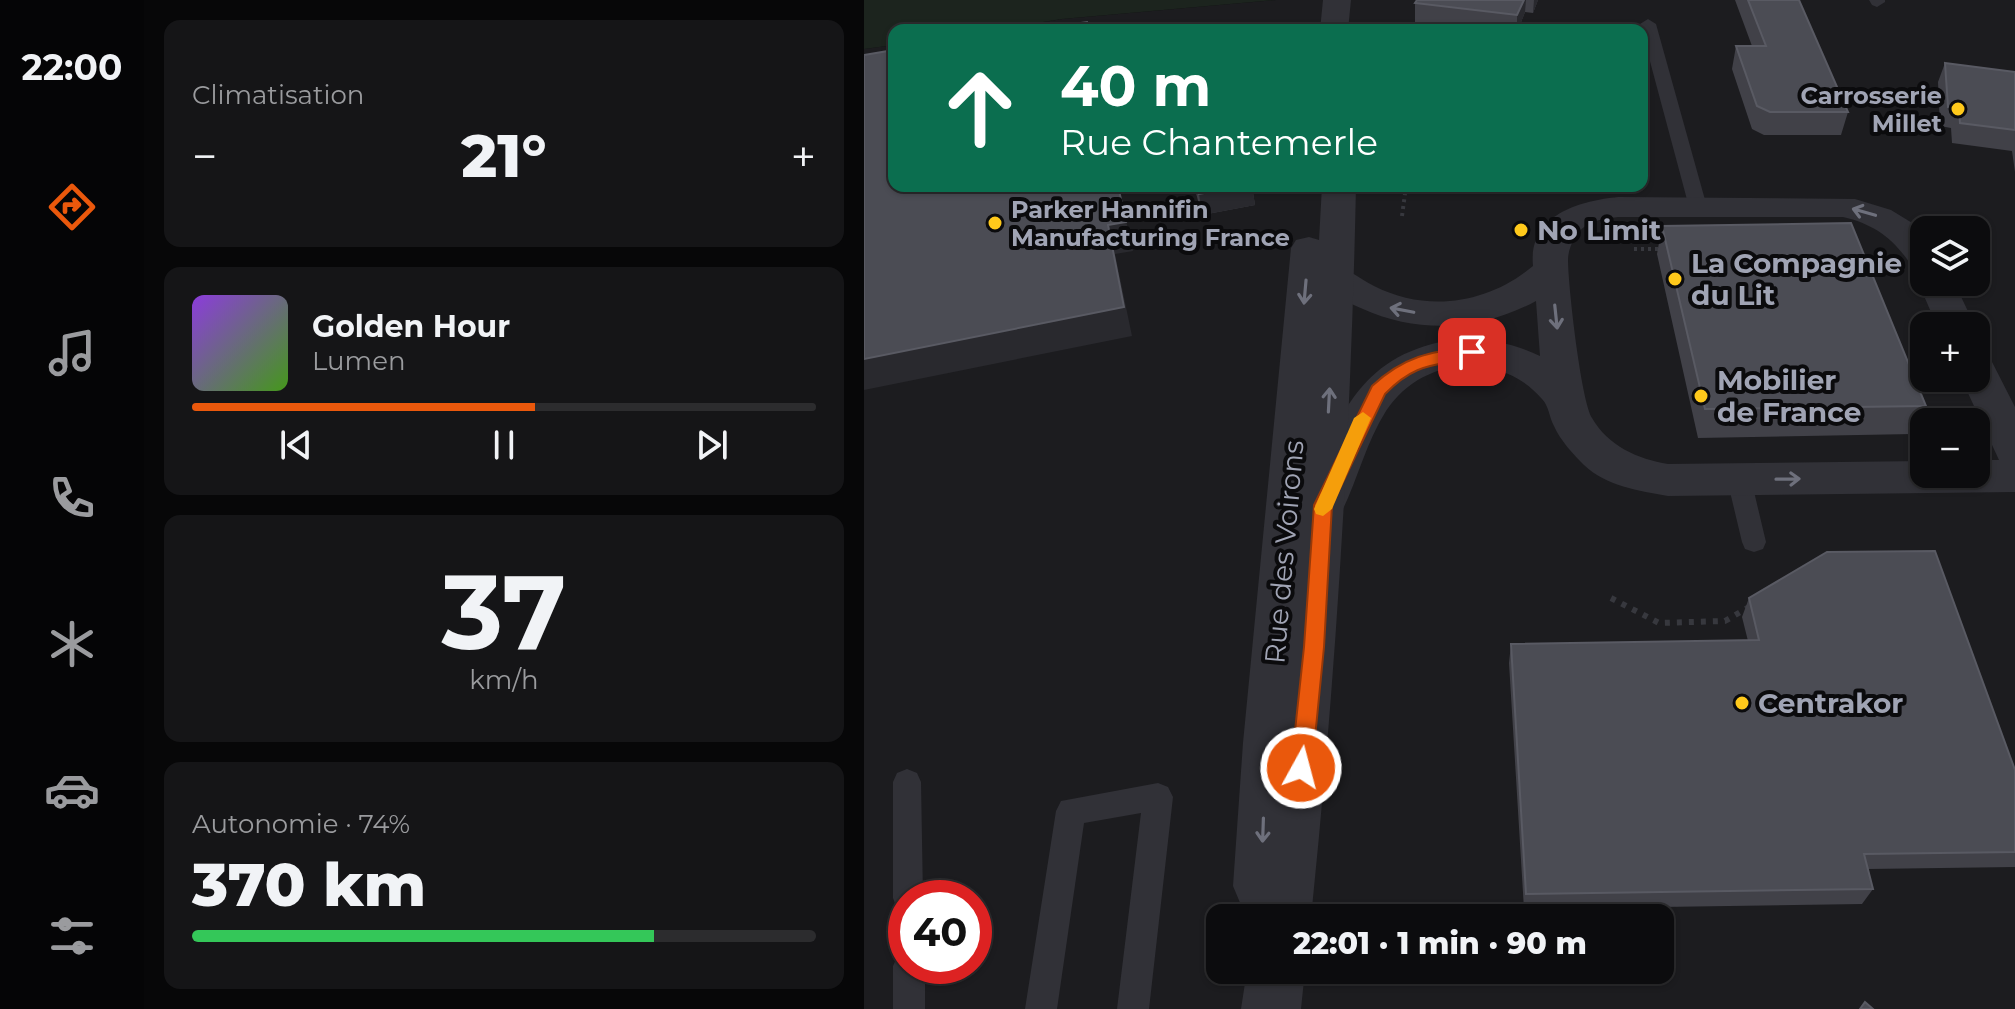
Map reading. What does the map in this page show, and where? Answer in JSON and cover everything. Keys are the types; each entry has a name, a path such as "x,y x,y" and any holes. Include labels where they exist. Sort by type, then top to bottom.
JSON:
{"street":[{"name":"Rue des Voirons","path":"1261,904 1267,773 1314,192"},
{"name":"Rue des Voirons","path":"1284,904 1310,692 1339,192"},
{"path":"1910,240 1899,227 1856,209 1827,205 1618,207 1582,213 1561,230 1552,249 1551,270 1567,412 1581,437 1616,466 1634,474 1668,480 2015,476"},
{"path":"1336,278 1368,300 1388,307 1448,314 1486,309 1518,297 1551,270"},
{"path":"1323,505 1369,406 1393,376 1410,365 1456,352 1504,356 1533,368 1564,396"},
{"path":"1987,392 2015,451"},
{"path":"1257,1009 1258,984"},
{"path":"1271,1009 1274,984"}],"lane":[{"path":"1648,24 1698,207"},
{"path":"1739,479 1754,542"},
{"path":"907,782 908,880"},
{"path":"1041,1009 1071,811 1158,797 1133,1009"},
{"path":"909,984 909,1009"}],"path":[{"path":"1402,216 1405,192"},
{"path":"1634,249 1664,249"},
{"path":"1611,598 1659,623 1725,621 1754,604"}],"shaded area":[{"path":"864,0 1276,0 1030,24 888,24 888,46 864,49"},
{"path":"1276,0 2015,0 2015,1009 864,1009 864,49 888,46 888,192 1648,192 1648,24 1030,24"}],"building":[{"path":"1417,0 1524,0 1517,15 1415,3"},
{"path":"1748,0 1799,0 1848,112 1770,112 1757,106 1736,46 1766,46"},
{"name":"Parker Hannifin Manufacturing France","path":"888,51 888,192 1119,192 1126,222 1108,225 1124,307 864,359 864,55"},
{"path":"1945,63 2015,72 2015,130 1960,123 1959,108 1948,107"},
{"path":"1851,223 1910,367 1910,392 1920,392 1926,406 1705,409 1662,226"},
{"name":"Centrakor","path":"1935,551 2015,770 2015,852 1864,854 1873,889 1526,894 1511,644 1759,640 1749,598 1827,552"},
{"path":"1865,1002 1873,1009 1860,1009"}],"slow traffic":[{"path":"1323,509 1363,418"}],"place":[{"name":"Carrosserie Millet","path":"1958,109"},
{"name":"Parker Hannifin Manufacturing France","path":"995,223"},
{"name":"No Limit","path":"1521,230"},
{"name":"La Compagnie du Lit","path":"1675,279"},
{"name":"Mobilier de France","path":"1701,396"},
{"name":"Centrakor","path":"1742,703"}],"route":[{"path":"1301,768 1314,647 1323,505 1378,391 1393,376 1424,359 1472,352"}]}
